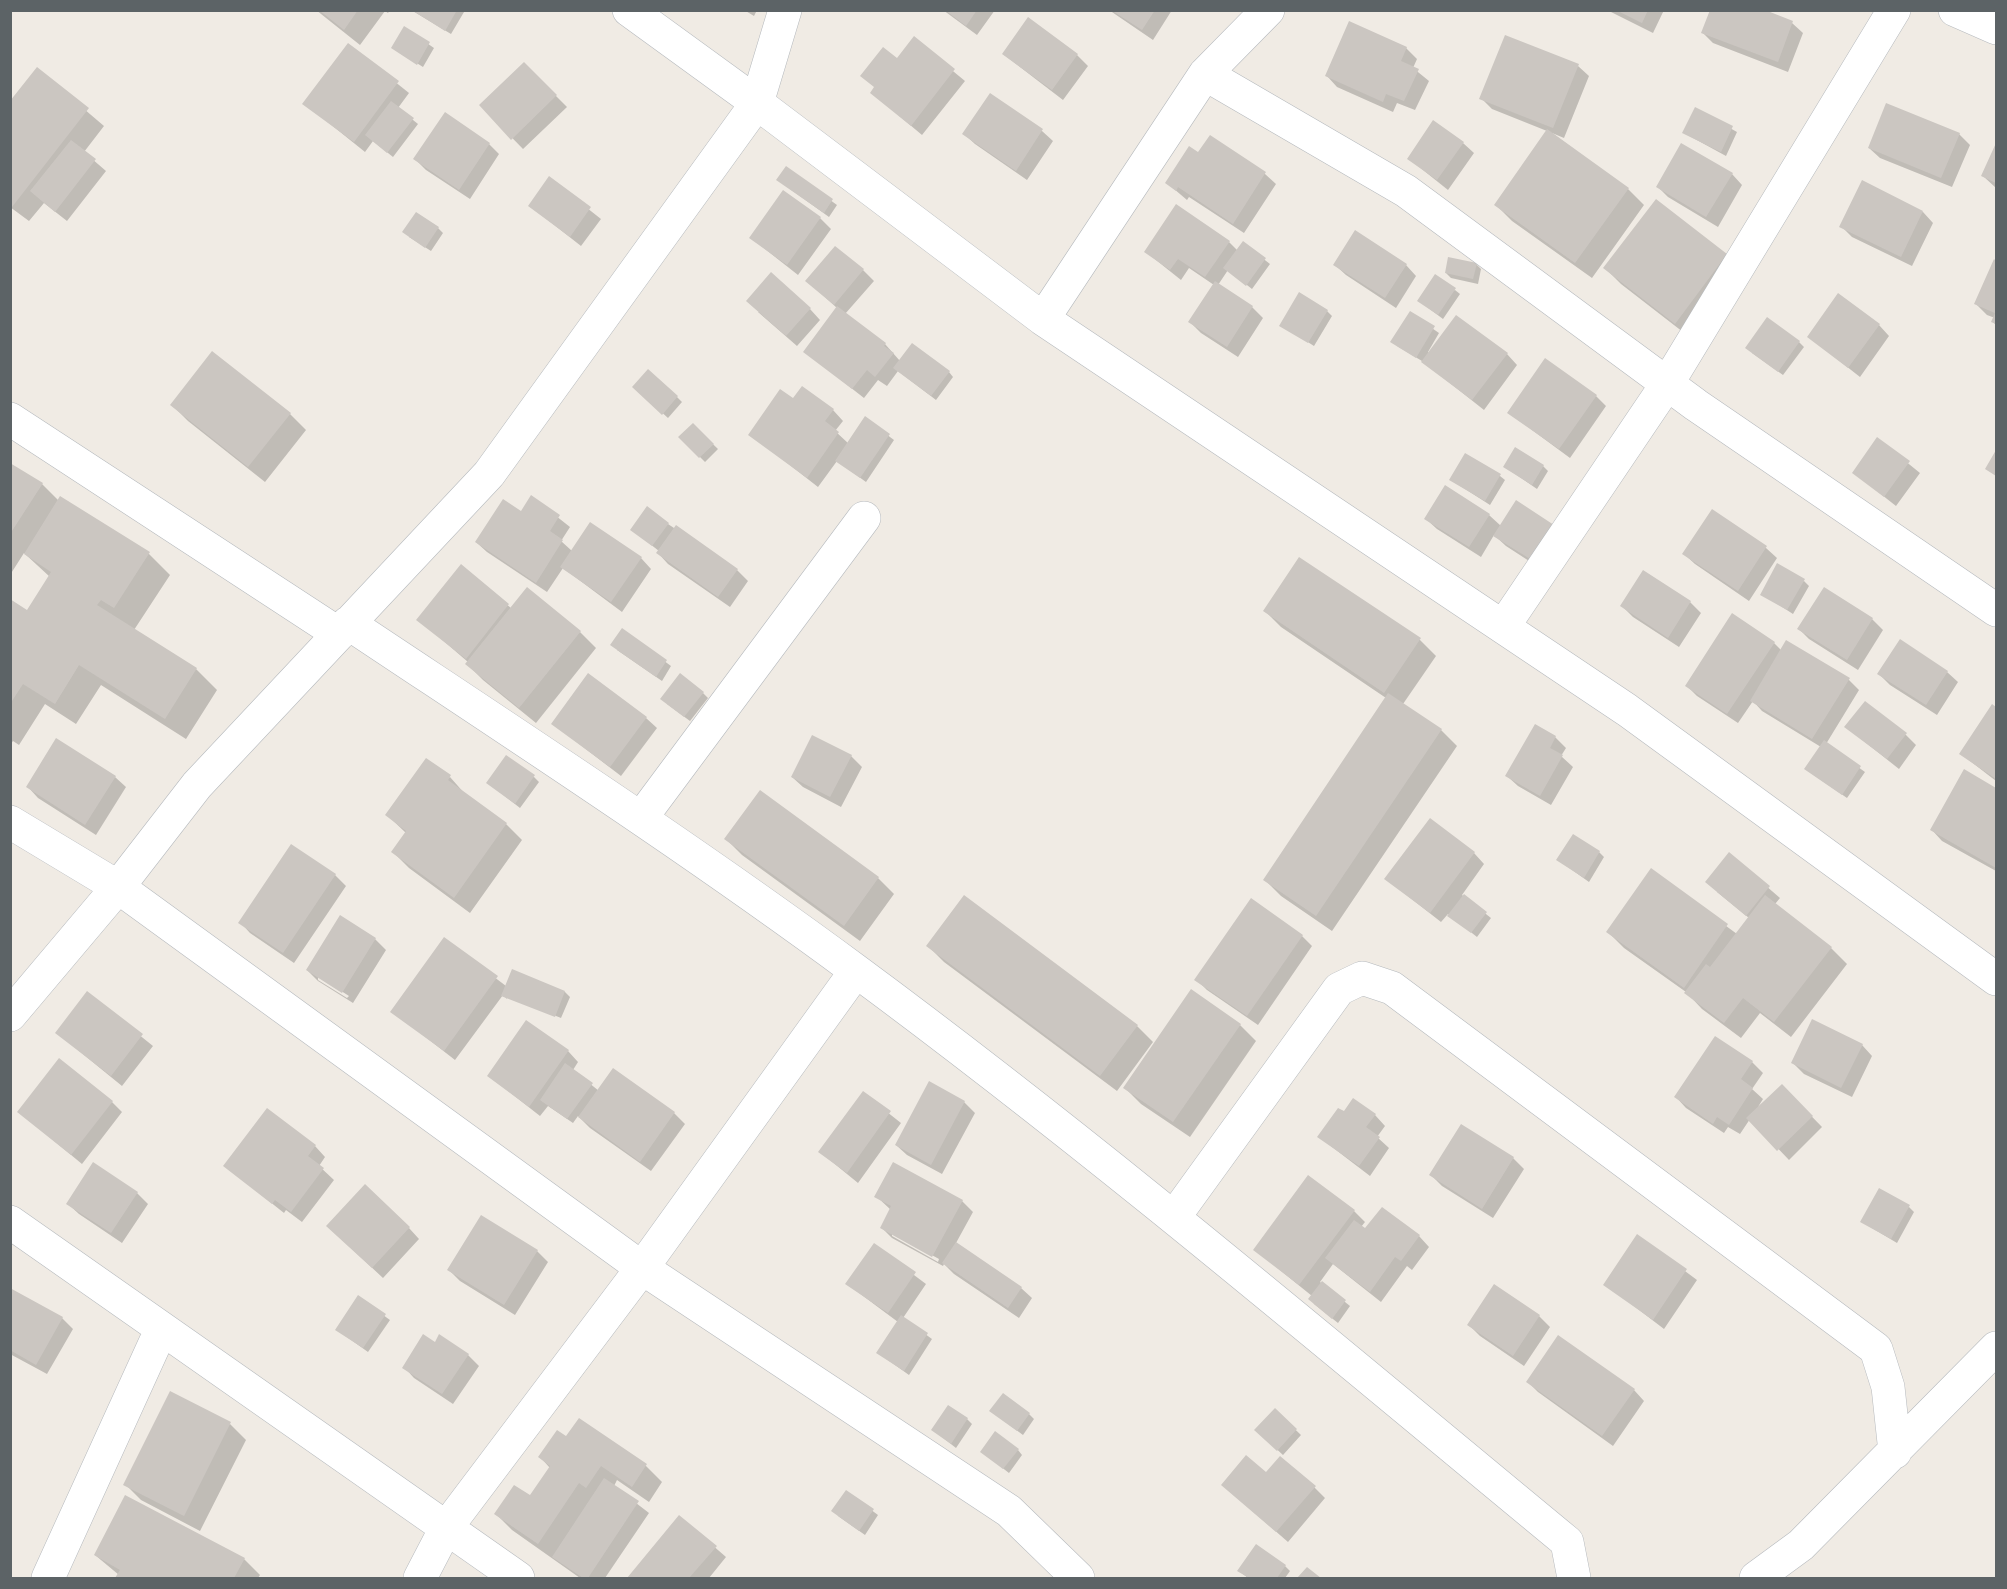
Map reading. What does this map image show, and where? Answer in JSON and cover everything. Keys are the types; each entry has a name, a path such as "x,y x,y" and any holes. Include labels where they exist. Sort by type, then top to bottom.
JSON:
{"street":[{"path":"629,10 757,103 1043,320 1627,710 1996,979"},
{"path":"10,1015 118,887 197,786 489,474 757,103 785,10"},
{"path":"1043,320 1205,74 1268,10"},
{"path":"1503,627 1667,384 1894,10"},
{"path":"1955,10 1996,28"},
{"path":"1205,74 1406,191 1667,384 1995,604"},
{"path":"10,419 344,628 641,818 855,971 1174,1217 1567,1542 1575,1578"},
{"path":"641,818 864,518"},
{"path":"10,822 118,887 642,1268 1009,1511 1078,1578"},
{"path":"420,1578 446,1528 642,1268 855,971"},
{"path":"1174,1217 1339,989 1362,978 1392,988 1876,1349 1888,1387 1895,1452"},
{"path":"10,1222 160,1330 518,1578"},
{"path":"48,1578 160,1330"},
{"path":"1756,1578 1801,1545 1996,1348"}],"building":[{"path":"319,10 358,10 344,30"},
{"path":"412,10 457,10 445,31"},
{"path":"945,10 977,10 966,26"},
{"path":"1111,10 1155,10 1142,30"},
{"path":"1616,10 1648,10 1642,23"},
{"path":"1710,10 1765,10 1793,21 1778,62 1701,33"},
{"path":"1028,17 1078,54 1052,90 1002,54"},
{"path":"1349,21 1407,47 1401,61 1419,69 1404,101 1386,94 1383,102 1325,76"},
{"path":"404,26 430,42 417,65 391,48"},
{"path":"1505,35 1579,64 1553,128 1479,99"},
{"path":"914,36 955,69 911,126 870,93 874,87 860,76 883,47 897,58"},
{"path":"348,43 399,81 354,142 302,104"},
{"path":"524,62 557,95 511,140 479,105"},
{"path":"37,67 89,108 12,207 10,101"},
{"path":"990,93 1043,129 1016,171 962,134"},
{"path":"391,101 414,118 387,153 365,135"},
{"path":"1886,103 1960,133 1941,178 1868,148"},
{"path":"1695,107 1733,126 1721,152 1682,133"},
{"path":"445,112 490,143 459,190 413,159"},
{"path":"1433,120 1464,142 1437,180 1407,159"},
{"path":"1547,129 1629,188 1575,263 1494,205"},
{"path":"1210,135 1266,172 1233,224 1178,187 1176,191 1165,183 1189,146 1198,152"},
{"path":"71,140 96,159 55,212 30,191"},
{"path":"1681,143 1733,173 1706,217 1656,187"},
{"path":"1996,143 1996,183 1981,176"},
{"path":"786,166 833,199 824,213 776,180"},
{"path":"549,176 591,207 570,237 528,206"},
{"path":"1862,180 1923,211 1901,257 1839,227"},
{"path":"783,190 821,217 787,265 749,238"},
{"path":"1656,199 1727,254 1675,324 1603,268"},
{"path":"1176,204 1230,241 1205,277 1178,259 1170,270 1144,252"},
{"path":"416,212 439,227 425,248 402,232"},
{"path":"1355,230 1407,264 1385,298 1333,265"},
{"path":"1243,241 1266,258 1246,286 1223,268"},
{"path":"835,246 864,269 834,305 805,281"},
{"path":"1448,257 1477,263 1473,279 1445,273"},
{"path":"1994,259 1996,261 1996,324 1991,322 1995,313 1974,304"},
{"path":"771,272 811,308 786,336 746,301"},
{"path":"1435,274 1456,288 1438,315 1417,301"},
{"path":"1215,281 1253,306 1227,347 1188,322"},
{"path":"1299,292 1328,310 1308,343 1279,326"},
{"path":"1838,293 1880,324 1848,368 1807,337"},
{"path":"837,306 886,343 884,346 894,353 875,377 867,370 852,389 803,352"},
{"path":"1410,311 1435,326 1416,358 1390,342"},
{"path":"1456,315 1508,353 1472,400 1421,362"},
{"path":"1767,317 1800,341 1778,372 1745,348"},
{"path":"912,343 950,371 931,396 893,368"},
{"path":"212,351 291,413 248,467 170,405"},
{"path":"1545,358 1597,395 1559,449 1507,413"},
{"path":"648,369 678,396 662,415 632,387"},
{"path":"802,386 834,409 825,421 839,432 807,478 748,435 780,389 793,398"},
{"path":"865,416 890,434 860,478 835,461"},
{"path":"693,423 714,444 699,458 678,437"},
{"path":"1877,437 1910,461 1884,497 1852,473"},
{"path":"1515,447 1544,465 1532,485 1503,467"},
{"path":"1996,450 1996,476 1985,469"},
{"path":"1465,453 1501,474 1485,501 1449,480"},
{"path":"10,463 43,483 10,534"},
{"path":"1445,485 1490,514 1469,547 1424,519"},
{"path":"531,495 560,515 550,531 563,540 536,583 475,542 503,499 521,511"},
{"path":"60,496 150,552 114,608 101,600 97,605 197,668 165,719 79,665 55,704 23,684 10,704 10,599 27,610 51,572 24,554"},
{"path":"1516,500 1557,527 1535,562 1493,536"},
{"path":"647,506 669,523 652,546 630,530"},
{"path":"1712,509 1767,546 1738,591 1682,554"},
{"path":"590,522 642,557 611,602 560,567"},
{"path":"676,525 738,569 718,597 656,553"},
{"path":"1299,557 1421,638 1384,693 1263,611"},
{"path":"1777,563 1805,579 1787,610 1760,595"},
{"path":"461,564 509,604 466,659 416,620"},
{"path":"1643,570 1691,601 1668,638 1620,606"},
{"path":"527,587 581,631 519,708 465,664"},
{"path":"1824,587 1873,618 1847,660 1797,629"},
{"path":"1732,613 1775,642 1727,714 1685,686"},
{"path":"622,628 667,660 656,677 610,645"},
{"path":"1900,639 1948,671 1926,705 1877,674"},
{"path":"1786,640 1850,678 1812,739 1750,701"},
{"path":"588,673 647,717 610,767 551,724"},
{"path":"680,673 704,692 684,717 660,699"},
{"path":"1388,693 1442,729 1316,916 1263,880"},
{"path":"1865,701 1907,733 1887,759 1844,727"},
{"path":"1992,704 1996,707 1996,779 1959,754"},
{"path":"1535,724 1556,736 1550,748 1563,755 1540,796 1505,776"},
{"path":"812,735 852,755 830,797 791,777"},
{"path":"56,738 116,776 85,825 26,787"},
{"path":"1824,740 1861,766 1842,795 1804,769"},
{"path":"506,755 535,775 515,804 486,783"},
{"path":"426,758 451,775 448,780 507,823 454,898 391,852 406,831 385,815"},
{"path":"1964,769 1996,788 1996,868 1930,830"},
{"path":"760,790 879,877 844,926 724,839"},
{"path":"1430,818 1475,852 1430,913 1384,879"},
{"path":"1573,834 1600,851 1584,878 1556,860"},
{"path":"291,844 336,874 283,953 238,923"},
{"path":"1729,852 1770,886 1746,916 1705,882"},
{"path":"1651,868 1728,924 1684,988 1606,932"},
{"path":"1464,894 1487,912 1471,933 1447,916"},
{"path":"964,895 1138,1025 1100,1076 926,946"},
{"path":"1765,895 1832,947 1774,1022 1743,998 1724,1023 1684,993 1706,964 1710,967"},
{"path":"1251,898 1303,935 1247,1016 1194,980"},
{"path":"340,915 376,938 342,993 306,970"},
{"path":"444,937 498,976 444,1051 390,1012"},
{"path":"512,969 565,991 555,1017 501,996"},
{"path":"1191,989 1241,1024 1173,1122 1123,1088"},
{"path":"87,991 143,1034 111,1076 55,1033"},
{"path":"1812,1019 1863,1044 1841,1088 1791,1063"},
{"path":"526,1020 569,1050 529,1107 487,1076"},
{"path":"1715,1036 1753,1061 1741,1079 1753,1088 1729,1125 1717,1117 1713,1124 1674,1097"},
{"path":"59,1058 113,1101 71,1155 17,1112"},
{"path":"565,1063 593,1083 567,1119 540,1100"},
{"path":"613,1068 675,1112 640,1162 578,1117"},
{"path":"929,1081 965,1101 931,1165 895,1145"},
{"path":"1782,1084 1813,1116 1777,1151 1746,1118"},
{"path":"863,1091 891,1111 847,1173 818,1152"},
{"path":"1353,1098 1376,1114 1366,1127 1380,1137 1359,1166 1317,1137 1338,1108 1344,1111"},
{"path":"267,1108 316,1145 308,1156 324,1168 291,1212 275,1200 272,1204 223,1166"},
{"path":"1461,1124 1514,1157 1482,1209 1429,1175"},
{"path":"93,1162 138,1192 111,1233 66,1204"},
{"path":"893,1162 963,1200 932,1257 880,1228 891,1206 874,1197"},
{"path":"1308,1175 1355,1210 1299,1285 1253,1250"},
{"path":"365,1184 410,1227 372,1268 326,1226"},
{"path":"1879,1188 1910,1205 1891,1239 1860,1222"},
{"path":"1382,1207 1420,1235 1401,1261 1395,1257 1370,1292 1325,1258 1354,1220 1365,1228"},
{"path":"481,1215 538,1250 504,1305 447,1270"},
{"path":"1637,1234 1687,1269 1653,1320 1603,1285"},
{"path":"956,1242 1022,1287 1008,1308 942,1263"},
{"path":"874,1243 916,1272 888,1313 845,1284"},
{"path":"1322,1281 1346,1300 1332,1319 1308,1299"},
{"path":"1494,1284 1540,1315 1513,1356 1467,1325"},
{"path":"10,1288 63,1317 36,1365 10,1350"},
{"path":"358,1295 386,1314 363,1348 335,1330"},
{"path":"901,1315 928,1333 904,1371 876,1353"},
{"path":"423,1334 435,1342 439,1334 469,1354 442,1394 402,1368"},
{"path":"1558,1335 1635,1389 1602,1436 1526,1382"},
{"path":"170,1391 231,1422 184,1516 123,1485"},
{"path":"1003,1393 1030,1413 1017,1431 989,1411"},
{"path":"948,1405 968,1418 951,1444 931,1430"},
{"path":"1275,1408 1297,1429 1277,1451 1254,1430"},
{"path":"579,1418 647,1464 632,1487 601,1466 586,1488 579,1483 538,1544 494,1514 514,1485 530,1495 550,1466 538,1457 557,1430 566,1436"},
{"path":"995,1431 1019,1449 1003,1469 980,1452"},
{"path":"1246,1455 1266,1472 1280,1456 1316,1486 1276,1532 1221,1485"},
{"path":"604,1478 639,1501 588,1578 583,1578 552,1557"},
{"path":"846,1490 874,1509 859,1531 831,1511"},
{"path":"125,1495 245,1558 234,1578 115,1578 120,1570 94,1555"},
{"path":"679,1515 717,1546 689,1578 627,1578"},
{"path":"1256,1544 1286,1565 1277,1578 1249,1578 1237,1571"},
{"path":"1307,1567 1321,1578 1297,1578"}]}
